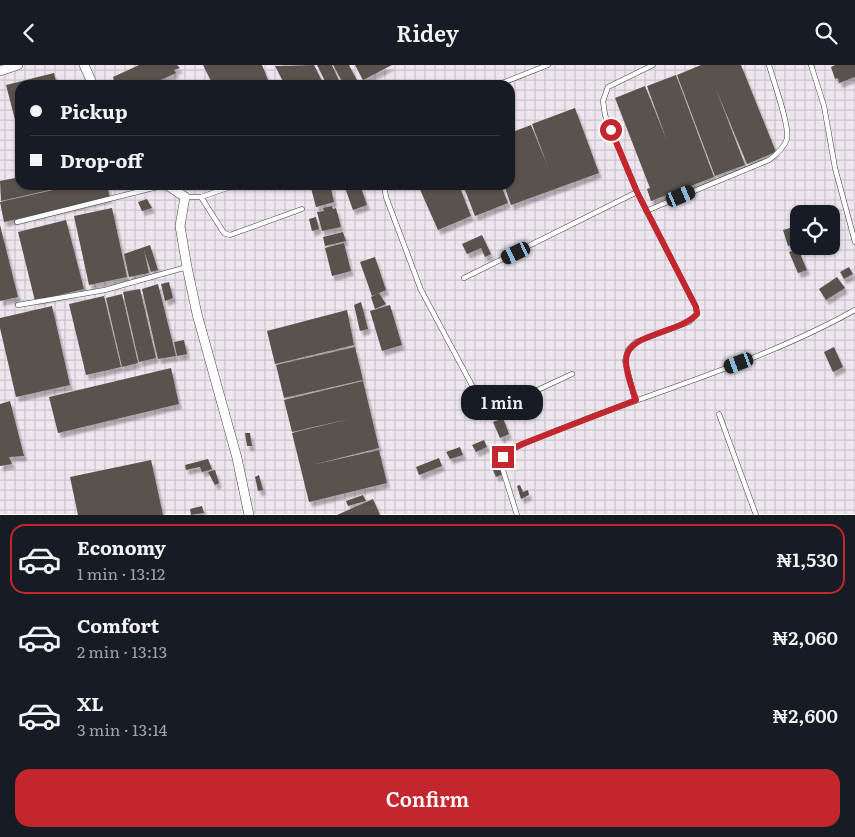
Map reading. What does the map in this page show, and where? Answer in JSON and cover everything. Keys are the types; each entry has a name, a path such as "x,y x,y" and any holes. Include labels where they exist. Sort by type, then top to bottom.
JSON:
{"street":[{"path":"0,71 18,65"},
{"path":"84,65 92,80"},
{"path":"174,190 185,197 180,226 187,267 197,314 237,457 249,515"}],"lane":[{"path":"510,80 548,65"},
{"path":"636,400 626,361 628,350 636,342 689,322 697,314 696,307 637,192 604,115 603,101 608,87 653,65"},
{"path":"646,211 769,159 783,147 787,137 786,126 769,65"},
{"path":"811,65 824,106 835,167 855,243"},
{"path":"17,222 146,190"},
{"path":"185,197 201,197 221,190"},
{"path":"385,190 422,290 483,406 497,409 572,374"},
{"path":"464,278 637,192"},
{"path":"201,197 224,233 230,235 302,209"},
{"path":"18,305 105,290 187,267"},
{"path":"517,515 502,464 503,457 508,451 636,400 802,338 855,310"},
{"path":"719,414 756,515"}],"shaded area":[{"path":"0,65 855,65 855,514 0,514"}],"building":[{"path":"139,65 177,65 180,68 174,70 176,73 161,80 114,80 113,77"},
{"path":"203,65 262,65 268,80 210,80"},
{"path":"314,65 322,80 282,80 275,66"},
{"path":"317,65 332,65 339,80 324,80"},
{"path":"333,65 349,65 357,80 341,80"},
{"path":"355,65 392,65 363,80"},
{"path":"701,65 741,65 776,152 747,164 716,89 745,165 715,176 677,75"},
{"path":"835,65 855,65 855,77 839,83 838,78 835,79 831,67"},
{"path":"54,73 56,80 26,80"},
{"path":"676,75 714,177 651,201 647,189 650,188 615,98 645,86 667,141 647,86"},
{"path":"15,83 15,120 6,85"},
{"path":"575,108 599,173 511,205 506,190 515,190 515,131 531,125 548,167 532,124"},
{"path":"15,178 15,190 49,190 1,201 0,181"},
{"path":"53,190 108,190 110,198 4,222 0,202"},
{"path":"312,190 331,190 334,202 316,207"},
{"path":"346,190 362,190 367,205 353,210"},
{"path":"420,190 461,190 471,216 438,230"},
{"path":"465,190 503,190 508,203 475,216"},
{"path":"147,199 152,208 142,211 138,202"},
{"path":"332,206 333,209 336,208 341,227 322,231 317,212 324,211 323,208"},
{"path":"112,208 127,277 89,285 74,216"},
{"path":"316,217 319,229 312,231 309,219"},
{"path":"66,220 84,289 35,301 18,232"},
{"path":"0,225 18,297 0,301"},
{"path":"790,228 790,245 788,246 783,230"},
{"path":"343,232 346,241 325,246 323,237"},
{"path":"482,235 491,254 485,257 481,248 467,254 462,244"},
{"path":"344,243 351,271 332,276 325,248"},
{"path":"150,245 158,270 151,272 144,250 149,273 129,277 124,254"},
{"path":"790,255 801,255 807,270 798,273"},
{"path":"375,257 386,290 372,296 360,262"},
{"path":"849,267 853,274 844,279 840,272"},
{"path":"837,277 845,288 826,300 819,289"},
{"path":"169,282 173,298 165,301 161,284"},
{"path":"158,284 176,356 158,359 142,289"},
{"path":"140,289 156,358 139,362 123,292"},
{"path":"379,293 386,304 375,309 371,297"},
{"path":"122,294 138,363 122,367 106,298"},
{"path":"104,296 121,367 86,375 69,304"},
{"path":"361,302 368,329 360,331 354,305"},
{"path":"390,305 402,345 382,351 370,311"},
{"path":"52,306 70,385 16,397 0,328 0,318"},
{"path":"347,310 354,345 275,364 267,331"},
{"path":"184,340 187,354 177,356 174,342"},
{"path":"355,347 363,380 284,398 276,365"},
{"path":"834,347 843,367 833,372 824,352"},
{"path":"171,368 179,404 58,433 49,397"},
{"path":"363,381 379,448 312,465 379,450 387,483 309,502 292,433 353,418 292,432 284,400"},
{"path":"10,401 24,456 9,457 12,464 0,466 0,404"},
{"path":"503,418 509,434 500,438 493,422"},
{"path":"245,433 250,433 252,446 247,446"},
{"path":"484,440 487,447 476,452 472,445"},
{"path":"460,447 463,455 450,459 446,452"},
{"path":"439,458 442,466 419,475 416,467"},
{"path":"208,459 212,469 202,472 200,467 186,470 185,465"},
{"path":"151,460 163,515 78,515 70,477"},
{"path":"498,462 503,474 496,477 491,465"},
{"path":"215,470 219,483 215,485 208,472"},
{"path":"259,475 263,490 258,491 255,477"},
{"path":"520,485 523,492 528,490 529,495 521,499 517,486"},
{"path":"363,495 366,501 348,506 346,501"},
{"path":"373,499 380,515 337,515"},
{"path":"202,506 204,513 191,515 190,509"}],"route":[{"path":"503,457 508,451 522,444 636,400 626,361 628,350 636,342 689,322 697,314 696,307 637,192 611,130"}]}
